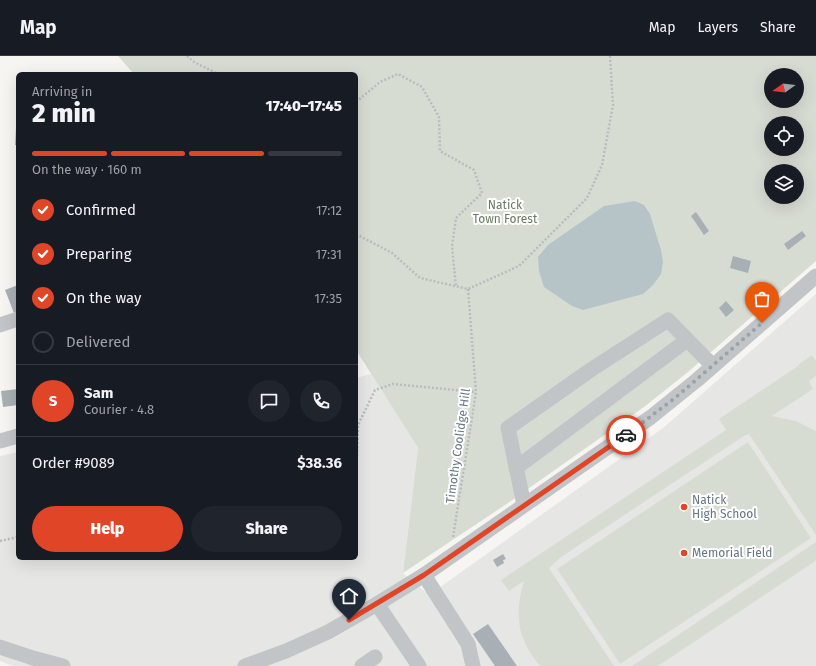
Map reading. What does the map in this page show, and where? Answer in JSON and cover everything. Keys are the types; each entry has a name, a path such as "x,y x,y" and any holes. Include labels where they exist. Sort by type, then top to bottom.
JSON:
{"street":[{"path":"245,666 267,663 378,604 424,575 645,421 713,366 816,276"},
{"path":"0,325 16,320"},
{"path":"524,505 508,428 592,369 668,320 713,366"},
{"path":"516,468 687,340"},
{"path":"0,441 16,437"},
{"path":"424,575 468,644 473,666"},
{"path":"378,604 419,666"},
{"path":"0,647 63,666"},
{"path":"362,666 375,658"}],"path":[{"path":"187,56 194,62 214,72"},
{"path":"358,235 392,252 420,278 456,287 468,289 519,266 587,198 602,165 613,105 610,56"},
{"path":"358,100 380,82 398,74 422,86 439,117 440,151 474,170 482,193 456,218 452,246 456,287"},
{"name":"Timothy Coolidge Hill","path":"450,557 476,392 468,289"},
{"path":"358,425 375,390 393,384 476,392"},
{"path":"0,541 16,537"}],"shaded area":[{"path":"635,201 644,205 650,214 661,250 663,262 661,274 653,285 643,294 583,310 572,306 544,287 539,271 538,257 548,245 604,206"},
{"name":"Natick High School","path":"816,294 816,666 13,666 0,661 0,456 16,452 16,560 358,560 358,377 371,374 418,448 403,573 429,595 663,428"}],"green space":[{"name":"Natick Town Forest","path":"118,56 816,56 816,261 688,372 644,407 508,503 403,573 418,448 358,353 358,72 132,72"},
{"path":"812,355 816,361 816,376 809,381 813,389 772,416 796,421 816,431 816,535 749,434 744,436 561,557 549,568 614,666 540,666 526,646 520,626 519,604 524,581 509,591 501,580 726,430 719,419"},
{"name":"Memorial Field","path":"748,442 811,538 620,664 557,569"},
{"path":"816,542 816,560 814,562 658,666 632,666"}],"building":[{"path":"696,212 709,231 704,235 691,216"},
{"path":"802,231 806,236 788,250 784,244"},
{"path":"733,256 751,261 748,273 730,268"},
{"path":"16,286 16,312 14,313 5,290"},
{"path":"726,301 734,310 726,317 719,308"},
{"path":"16,389 16,405 3,407 1,391"},
{"path":"503,554 506,559 503,560 504,563 497,567 493,560"},
{"path":"488,624 517,666 495,666 473,634"}],"way so far":[{"path":"626,435 697,380 762,323"}],"place":[{"name":"Natick High School","path":"684,507"},
{"name":"Memorial Field","path":"684,553"}],"route":[{"path":"349,620 378,604 424,575 626,435"}]}
